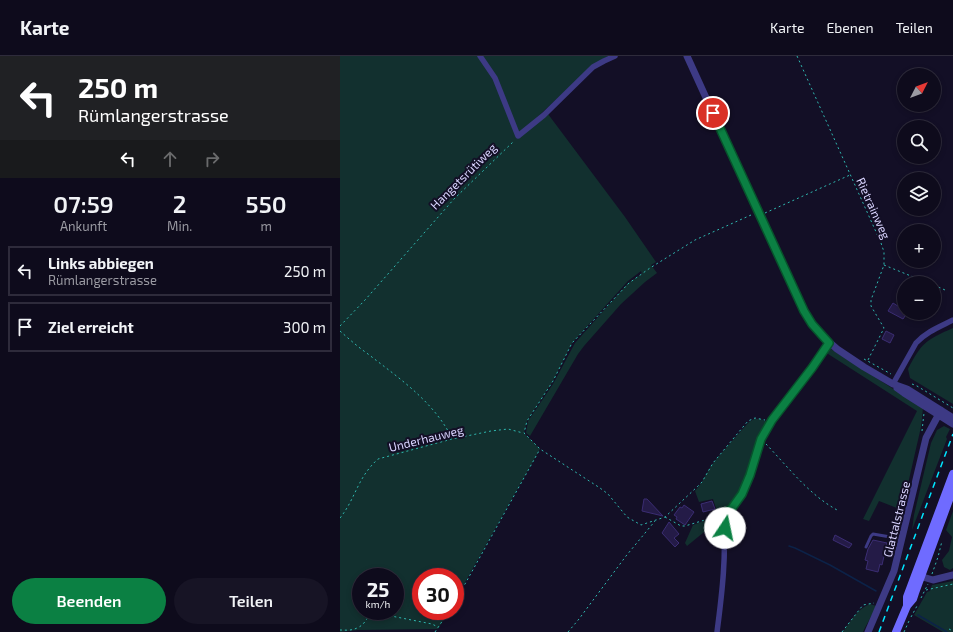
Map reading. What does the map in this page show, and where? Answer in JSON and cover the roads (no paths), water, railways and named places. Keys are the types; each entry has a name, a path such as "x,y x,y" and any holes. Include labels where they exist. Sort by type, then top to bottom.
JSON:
{"main road":[{"path":"896,632 907,606 913,599 919,576 953,474"},
{"path":"919,576 953,489"}],"street":[{"path":"480,56 496,78 518,136 544,115 593,67 615,56"},
{"path":"687,56 804,311 812,324 829,343 864,367 895,380 953,422"},
{"path":"895,380 916,343 927,333 953,320"},
{"path":"717,632 723,572 725,528 724,514 732,508 742,494 750,475 761,439 772,420 812,368 829,343"},
{"name":"Glattalstrasse","path":"868,632 891,580 926,438 939,412"},
{"path":"919,576 933,580 953,574"}],"lane":[{"path":"866,547 873,534 902,539"}],"waterway":[{"path":"789,546 830,565 876,591"},
{"path":"918,615 947,632"}],"railway":[{"path":"879,632 953,434"}]}
